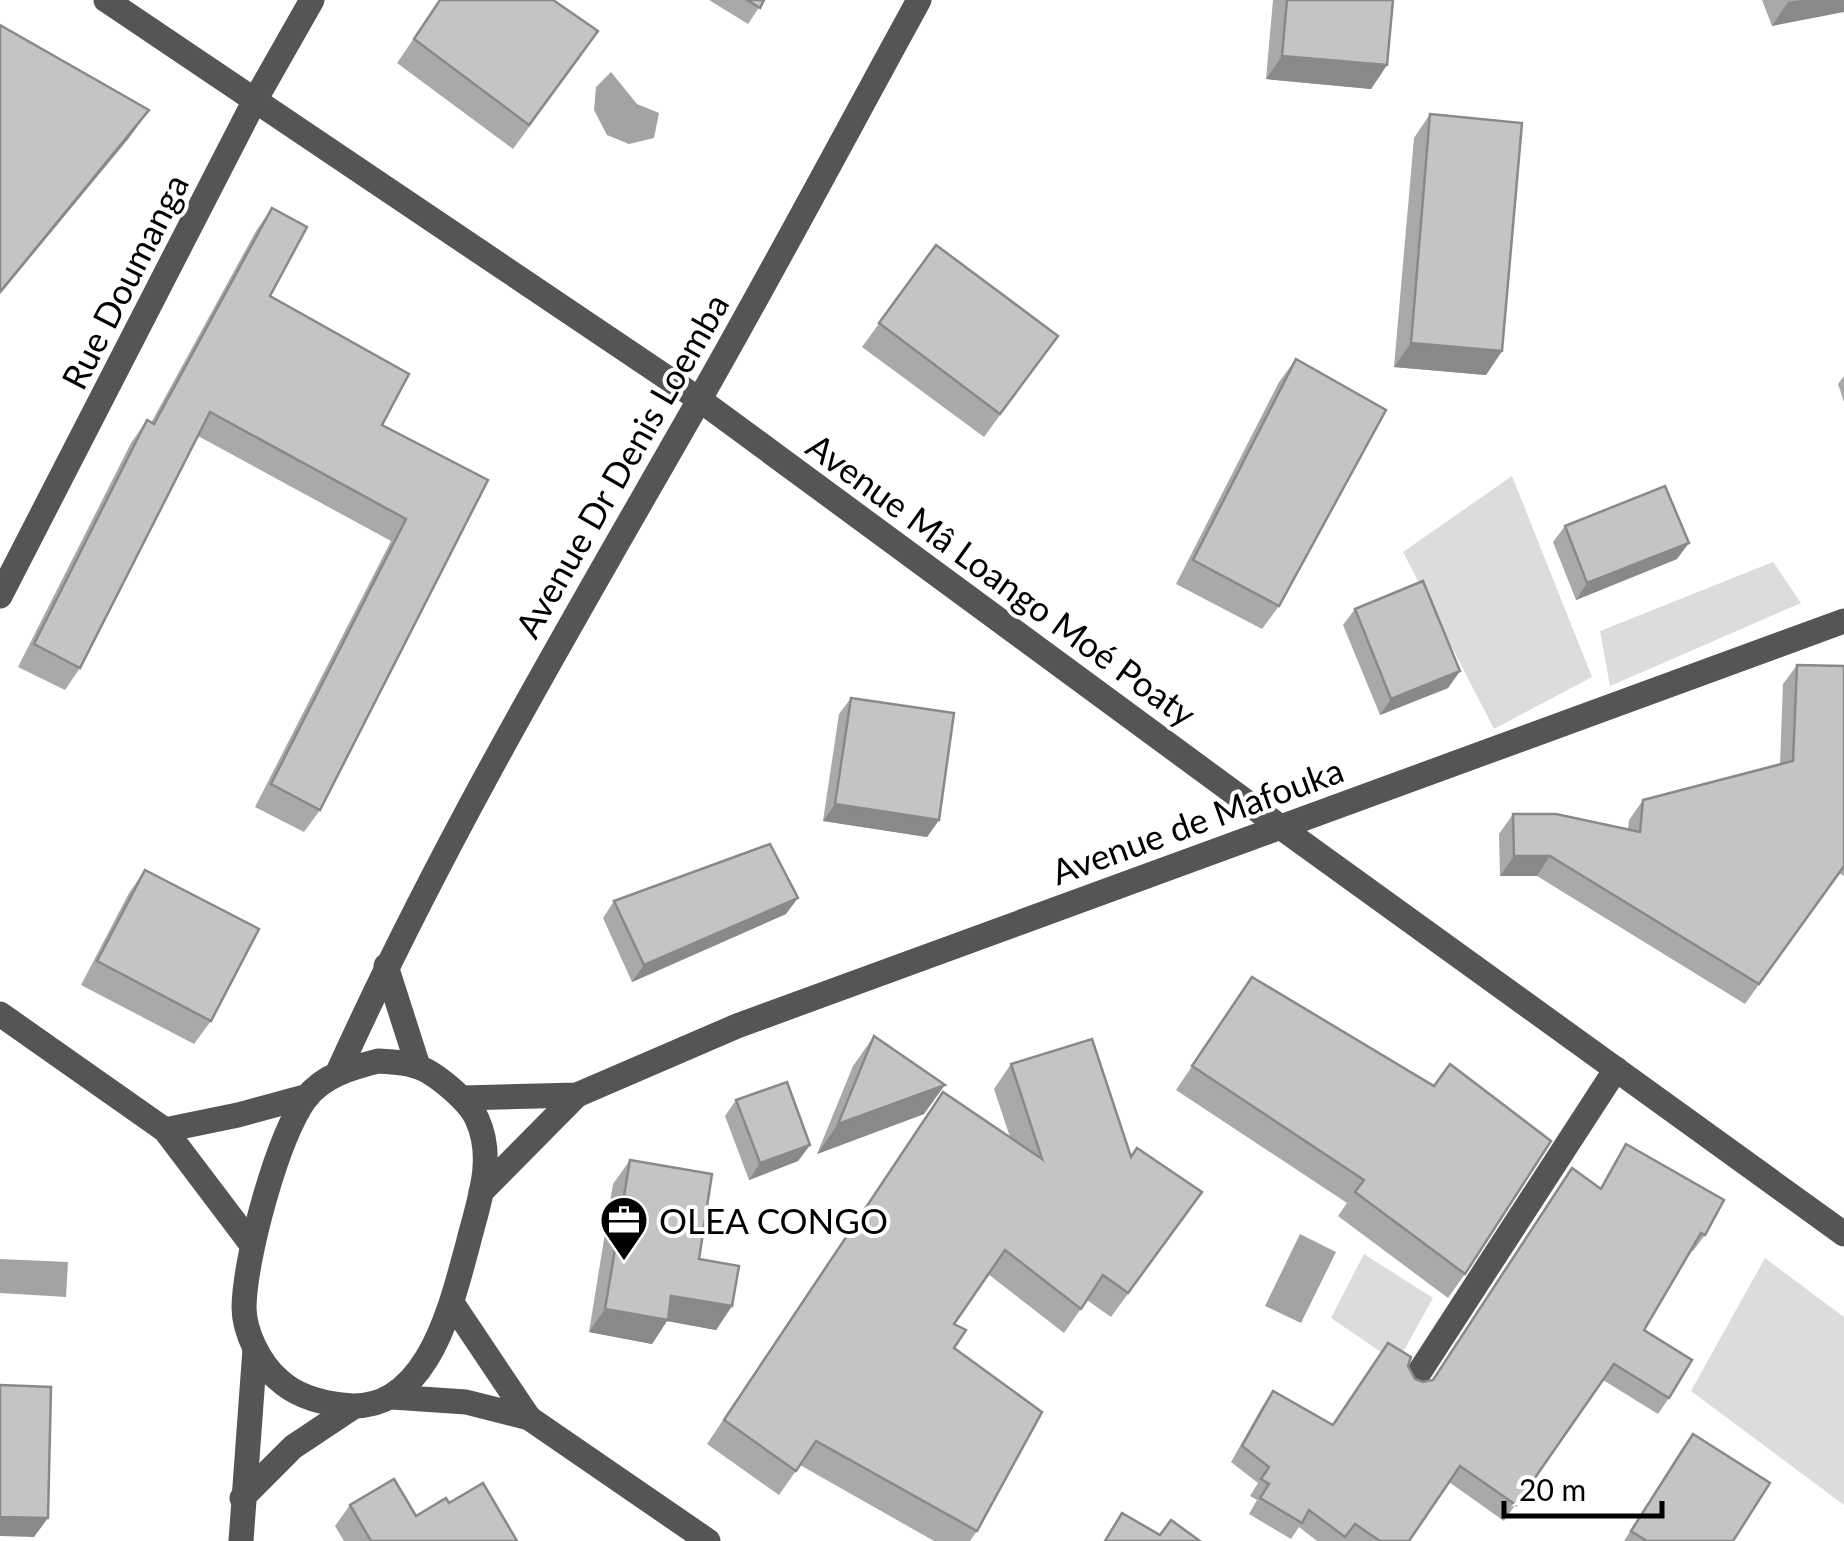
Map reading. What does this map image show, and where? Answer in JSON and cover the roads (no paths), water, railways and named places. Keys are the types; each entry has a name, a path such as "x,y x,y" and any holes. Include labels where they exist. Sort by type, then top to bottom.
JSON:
{"street":[{"name":"Avenue Mâ Loango Moé Poaty","path":"106,0 700,400 1844,1234"},
{"name":"Rue Doumanga","path":"0,596 254,102 312,0"},
{"name":"Avenue Dr Denis Loemba","path":"340,1070 386,966 524,704 700,400 919,0"},
{"name":"Avenue de Mafouka","path":"463,1098 577,1094 737,1026 1844,621"},
{"path":"386,966 418,1066"},
{"path":"0,1014 165,1130 252,1245"},
{"path":"241,1541 255,1349 244,1310 252,1245 288,1130 308,1096 340,1070 378,1061 418,1066 463,1098 477,1119 487,1157 452,1303 426,1363 392,1396"},
{"path":"1413,1382 1616,1069"},
{"name":"Avenue de Mafouka","path":"481,1192 577,1094"},
{"path":"165,1130 308,1096"},
{"path":"452,1303 529,1418"},
{"path":"255,1349 278,1380 313,1401 353,1406"},
{"path":"242,1498 292,1447 353,1406 392,1396 466,1402 529,1418 708,1541"}],"place":[{"name":"OLEA CONGO","path":"624,1262"}]}
